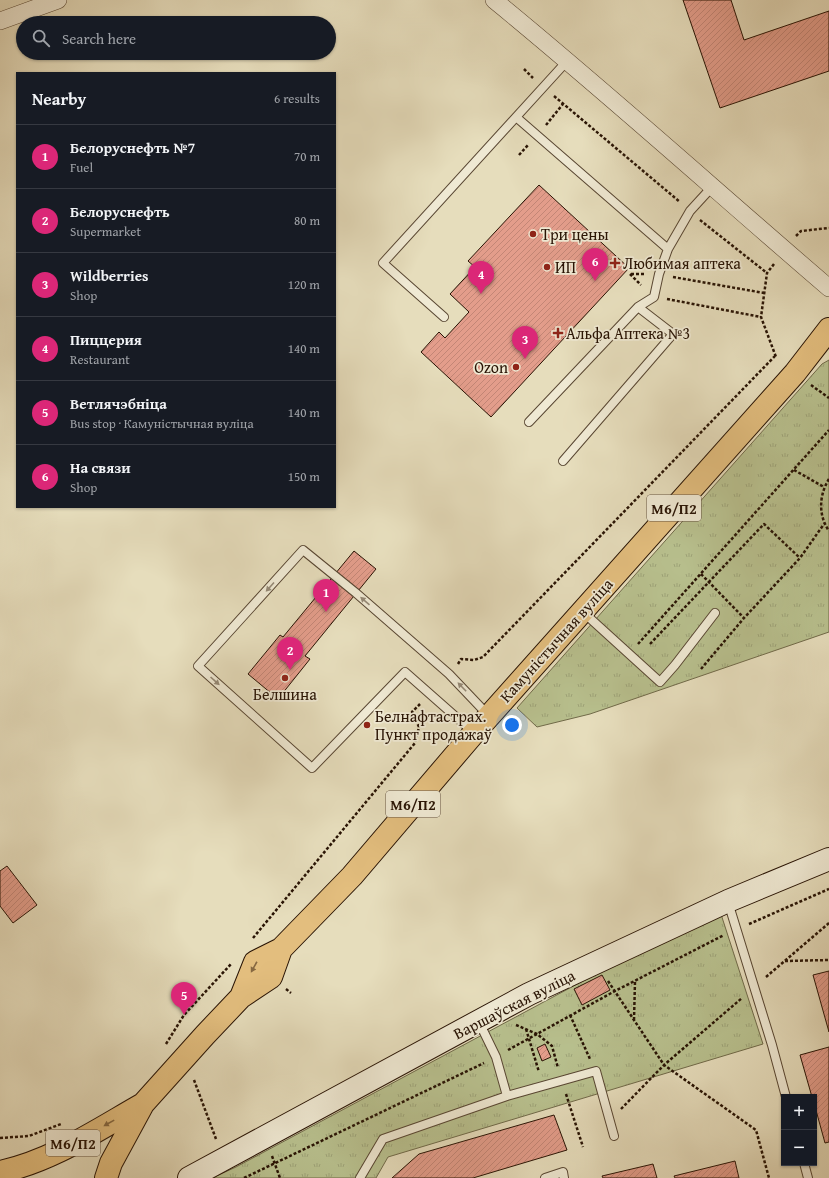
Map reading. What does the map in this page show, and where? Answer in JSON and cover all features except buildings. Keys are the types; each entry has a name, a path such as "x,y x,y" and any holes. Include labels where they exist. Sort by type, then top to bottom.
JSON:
{"main road":[{"name":"Камуністычная вуліца","path":"112,1173 143,1104 241,997 255,962 281,949 352,876 489,716 796,373 829,329"},
{"name":"Камуністычная вуліца","path":"0,1172 19,1168 56,1153 143,1104"}],"street":[{"path":"0,21 37,3 58,0"},
{"path":"494,0 568,60 829,288"},
{"name":"Варшаўская вуліца","path":"189,1178 528,994 728,901 829,859"},
{"name":"Варшаўская вуліца","path":"173,1178 216,1163"}],"lane":[{"path":"444,318 383,263 568,60"},
{"path":"516,117 668,249"},
{"path":"529,422 638,307 654,297 659,274 668,249 690,211 712,187"},
{"path":"562,461 673,334 638,307"},
{"path":"474,733 404,672 312,768 198,666 303,550 356,593 449,674 489,716"},
{"path":"582,611 660,682 715,613"},
{"path":"728,901 772,1045 785,1094"},
{"path":"479,1021 496,1057 507,1096"},
{"path":"360,1178 383,1139 507,1096 596,1071 614,1136"},
{"path":"805,1166 808,1178"},
{"path":"545,1178 563,1172 564,1178"}],"path":[{"path":"524,69 543,87 690,211 767,273"},
{"path":"829,228 801,231 767,273 761,317 775,356 829,398"},
{"path":"761,317 654,297 630,274 659,274 764,293"},
{"path":"449,674 461,659 474,660 483,657 775,356"},
{"path":"629,654 829,430"},
{"path":"794,470 824,487"},
{"path":"829,479 824,487 820,505 824,524 829,531"},
{"path":"650,644 764,524 800,558"},
{"path":"701,669 744,618 800,558 824,524"},
{"path":"701,574 744,618"},
{"path":"251,941 415,743 418,727 412,712 429,694"},
{"path":"244,1178 496,1057 614,991 737,929 829,889"},
{"path":"610,1120 664,1065 829,923"},
{"path":"166,1045 184,1015 235,959"},
{"path":"784,962 829,960"},
{"path":"597,962 614,991 664,1065 756,1130 769,1178"},
{"path":"634,1020 635,981"},
{"path":"570,1015 596,1071"},
{"path":"526,1029 542,1086"},
{"path":"192,1076 216,1163"},
{"path":"0,1138 29,1136 62,1124"}],"green space":[{"path":"829,360 829,632 590,714 537,727 517,708 822,364"},
{"path":"719,908 763,1044 388,1157 376,1178 212,1178 236,1167"}],"place":[{"name":"Три цены","path":"533,234"},
{"name":"Любимая аптека","path":"615,263"},
{"name":"ИП","path":"547,267"},
{"name":"На связи","path":"595,281"},
{"name":"Пиццерия","path":"481,294"},
{"name":"Альфа Аптека №3","path":"558,333"},
{"name":"Wildberries","path":"525,359"},
{"name":"Ozon","path":"516,367"},
{"name":"Белоруснефть №7","path":"326,612"},
{"name":"Белоруснефть","path":"290,670"},
{"name":"Белшина","path":"285,678"},
{"name":"Белнафтастрах. Пункт продажаў","path":"367,725"},
{"name":"Ветлячэбніца","path":"184,1015"}]}
